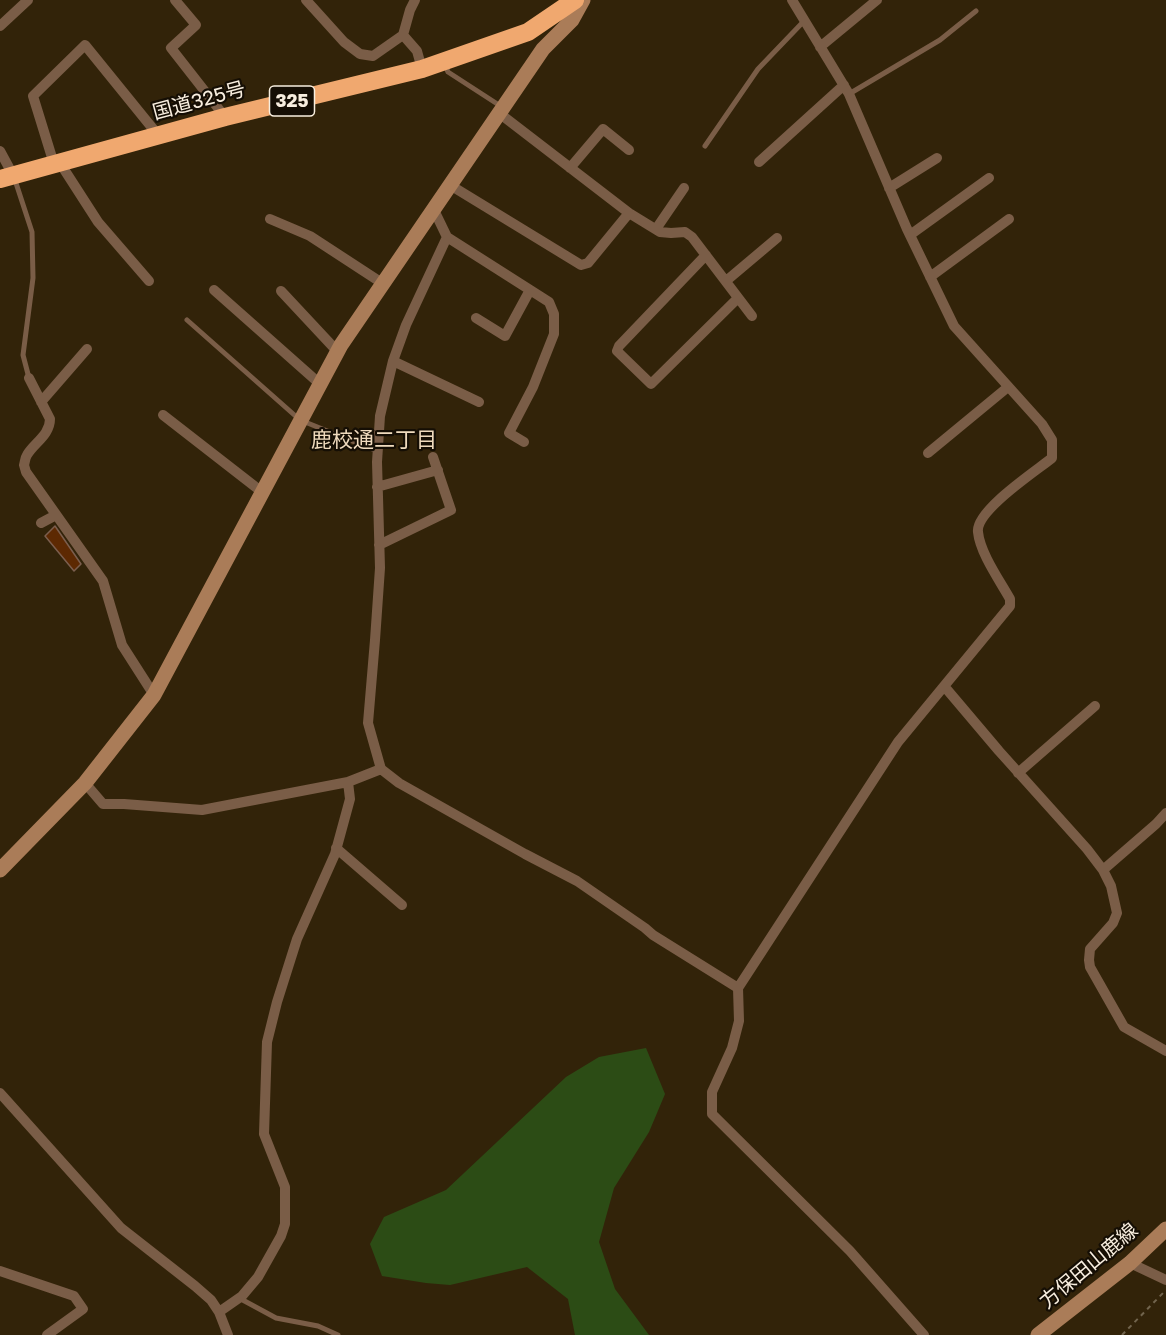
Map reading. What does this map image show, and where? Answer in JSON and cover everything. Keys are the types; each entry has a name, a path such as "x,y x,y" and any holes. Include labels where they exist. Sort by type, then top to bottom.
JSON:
{"highway":[{"name":"国道325号","path":"7,177 225,117 422,69 528,32 575,0"}],"street":[{"path":"2,22 28,0"},
{"path":"175,0 196,25 171,48 225,117"},
{"path":"306,0 344,42 360,54 373,56 403,35 415,0"},
{"path":"0,870 85,783 154,695 337,351 543,49 572,20 583,0"},
{"path":"792,0 847,90 910,235 954,326 1042,424 1052,440 1052,458 995,502 982,517 977,530 985,555 1010,599 1010,606 898,742 738,988 739,1020 732,1048 712,1092 712,1114 850,1251 924,1335"},
{"path":"820,47 878,0"},
{"path":"528,32 543,49"},
{"path":"403,35 417,51 422,69"},
{"path":"149,281 98,222 57,163 33,96 85,45 158,135"},
{"path":"759,162 847,90"},
{"path":"501,111 629,213 660,232 685,232 693,237 752,316"},
{"path":"570,168 603,129 629,150"},
{"path":"0,151 7,177"},
{"path":"889,188 937,158"},
{"path":"910,235 989,178"},
{"path":"450,185 581,265 588,263 629,213"},
{"path":"656,230 684,188"},
{"path":"433,208 447,237 549,302 554,314 554,334 533,387 509,433 524,442"},
{"path":"270,219 310,236 382,283"},
{"path":"930,277 1009,219"},
{"path":"447,237 406,325 393,361 380,416 377,451 380,568 368,723 381,769 399,783 577,881 653,935 738,988"},
{"path":"726,281 777,238"},
{"path":"706,255 618,346 617,351 651,384 738,298"},
{"path":"214,290 320,384"},
{"path":"476,318 505,336 530,290"},
{"path":"281,291 337,351"},
{"path":"41,402 87,349"},
{"path":"393,361 479,402"},
{"path":"29,378 50,419 50,425 44,436 27,455 24,465 26,472 103,581 122,645 154,695"},
{"path":"928,453 1008,387"},
{"path":"163,415 262,492"},
{"path":"379,545 451,510 433,457"},
{"path":"377,487 438,470"},
{"path":"41,523 56,515"},
{"path":"944,686 1103,870 1111,886 1117,913 1113,924 1090,950 1090,968 1124,1027 1166,1051"},
{"path":"1018,773 1095,706"},
{"path":"85,783 103,804 202,810 348,782 381,769"},
{"path":"219,1312 239,1298 258,1277 281,1236 285,1224 285,1187 264,1134 267,1041 297,939 336,848 350,799 348,782"},
{"path":"1103,870 1161,826 1166,813"},
{"path":"336,848 402,906"},
{"path":"0,1093 121,1228 211,1300 219,1312 228,1335"},
{"name":"方保田山鹿線","path":"1038,1335 1130,1263 1166,1229"},
{"path":"1130,1263 1166,1280"},
{"path":"0,1271 74,1296 83,1309 47,1335"}],"lane":[{"path":"847,90 940,40 976,11"},
{"path":"705,146 758,69 804,21"},
{"path":"444,61 448,72 501,111"},
{"path":"7,177 32,232 33,278 22,355 29,378"},
{"path":"187,320 300,420 377,451"},
{"path":"239,1298 276,1318 318,1326 338,1335"}],"path":[{"path":"1122,1335 1166,1290"}],"green space":[{"path":"646,1048 665,1094 649,1132 614,1188 599,1242 615,1289 649,1335 575,1335 568,1299 527,1267 450,1285 382,1276 370,1244 384,1217 446,1190 566,1077 599,1057"}],"building":[{"path":"55,526 81,564 74,571 45,536"}],"district":[{"name":"鹿校通二丁目","path":"374,440"}]}
